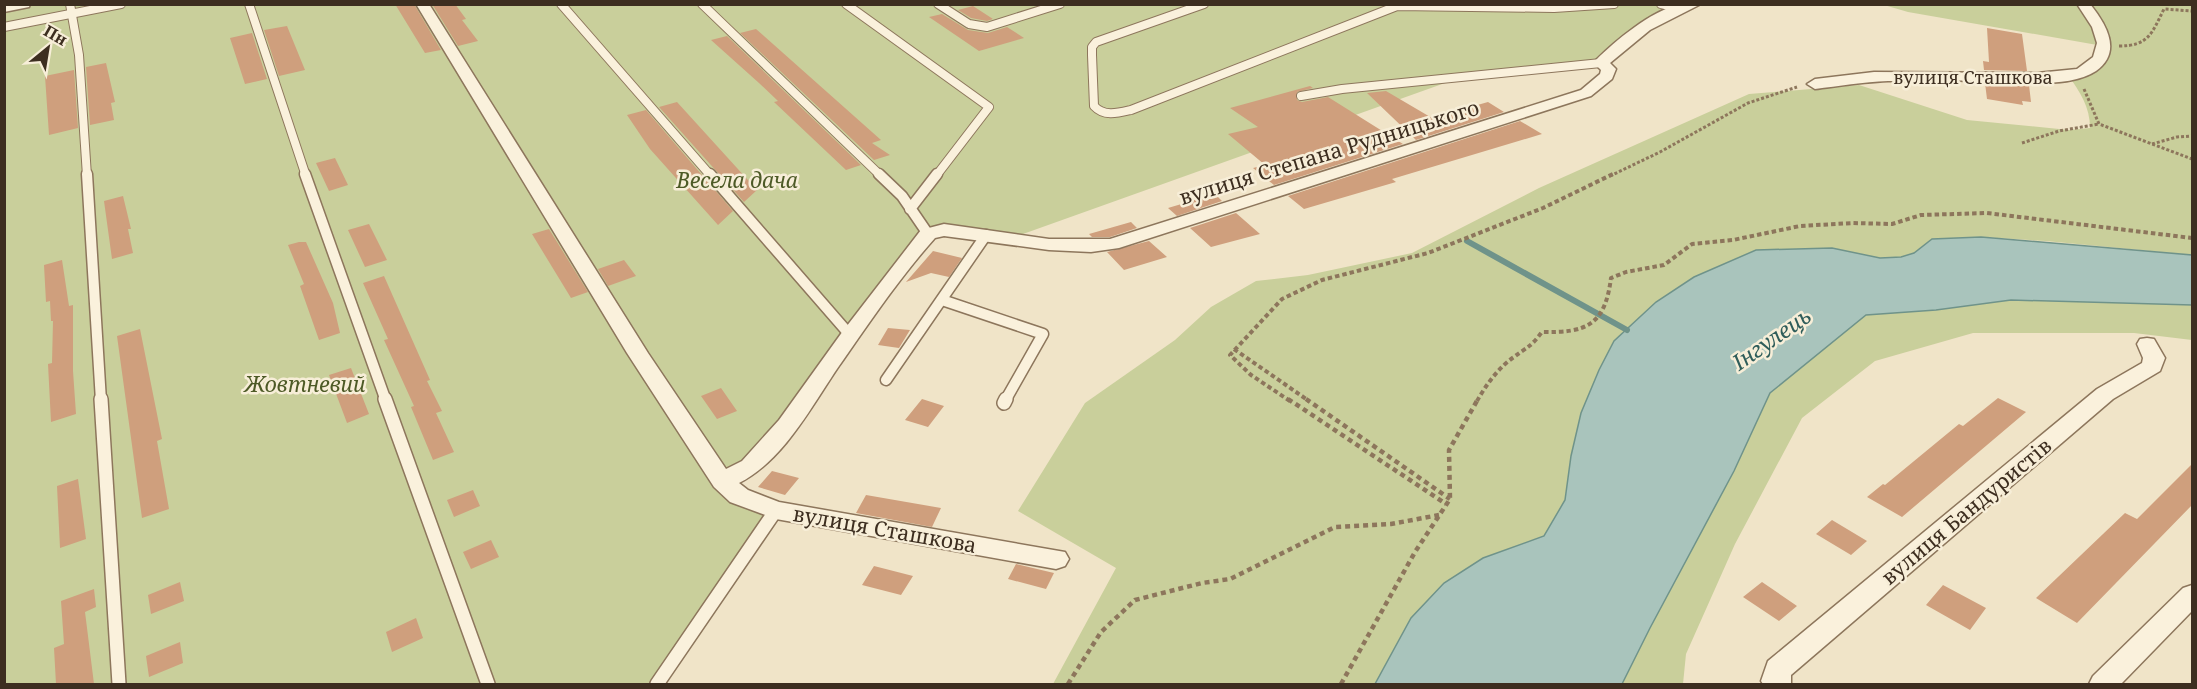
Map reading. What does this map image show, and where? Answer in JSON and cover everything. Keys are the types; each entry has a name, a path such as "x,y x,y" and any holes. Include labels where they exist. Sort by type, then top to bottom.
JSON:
{"street":[{"path":"4,8 24,4"},
{"name":"вулиця Сташкова","path":"422,4 638,353 722,481 739,496 776,510 1056,559"},
{"path":"1601,63 1670,6 1695,4"},
{"path":"2083,4 2097,20 2103,45 2098,61 2090,69"},
{"name":"вулиця Степана Рудницького","path":"928,234 944,230 1086,248 1112,243 1586,93 1607,76 1609,69 1601,63"},
{"name":"вулиця Сташкова","path":"1815,84 1872,77 2052,77 2090,69"},
{"path":"722,481 750,467 787,425 850,335 928,234"},
{"name":"вулиця Бандуристів","path":"1777,684 1775,681 1778,669 2105,394 2152,366 2154,358 2147,344"},
{"path":"2103,684 2193,595"}],"lane":[{"path":"4,27 71,9 121,4"},
{"path":"249,4 324,230 488,684"},
{"path":"561,4 850,335"},
{"path":"702,4 902,196 928,234"},
{"path":"846,4 989,107 910,209"},
{"path":"938,4 969,24 987,27 1060,4"},
{"path":"1204,4 1096,42 1092,48 1092,55 1094,106 1097,111 1102,114 1118,112 1154,101 1397,6 1443,9 1614,4"},
{"path":"71,9 79,55 119,684"},
{"path":"1301,96 1341,88 1429,81 1569,64 1601,63"},
{"path":"886,380 987,235"},
{"path":"942,300 1043,334 1004,403"},
{"path":"657,684 776,510"}],"path":[{"path":"2103,45 2136,47 2149,38 2164,9 2193,11"},
{"path":"2090,69 2080,76 2098,124"},
{"path":"1446,504 1251,375 1230,355 1234,349 1282,299 1322,280 1428,253 1544,208 1660,152 1748,103 1783,90 1815,84"},
{"path":"2022,143 2059,131 2098,124 2193,159"},
{"path":"2151,144 2177,137 2193,136"},
{"path":"1341,684 1415,552 1450,499 1449,450 1486,386 1513,357 1531,347 1542,332 1564,334 1588,329 1602,318 1611,278 1626,272 1664,265 1692,244 1733,240 1800,226 1853,223 1892,224 1921,215 1969,213 2037,218 2193,238"},
{"path":"1234,349 1450,499"},
{"path":"1068,684 1101,632 1135,600 1202,583 1230,579 1335,527 1391,524 1440,515"}],"green space":[{"name":"Жовтневий","path":"4,5 1695,5 1678,8 1601,63 1459,78 1009,239 928,234 787,425 722,481 776,510 657,684 5,684"},
{"path":"1884,5 2192,5 2192,255 1981,237 1932,239 1914,253 1901,257 1880,258 1832,248 1756,250 1694,277 1656,302 1614,341 1581,413 1571,456 1565,500 1544,536 1483,558 1411,618 1375,684 1053,684 1116,568 1018,511 1085,403 1175,340 1211,307 1256,281 1308,275 1412,253 1539,188 1749,94 1859,85 1967,120 2069,130 2090,128 2086,106 2068,75 2090,69 2103,46 1908,12"},
{"path":"2011,300 2192,305 2192,340 2134,333 1973,333 1875,361 1802,418 1735,544 1686,654 1683,684 1622,684 1734,471 1770,393 1866,314 1936,310"}],"water":[{"name":"Інгулець","path":"1981,237 2192,255 2192,305 2011,300 1936,310 1866,315 1770,393 1734,471 1622,684 1375,684 1411,618 1444,583 1483,558 1544,536 1565,500 1571,456 1581,413 1599,370 1614,341 1656,302 1694,277 1756,250 1832,248 1880,258 1901,257 1914,253 1932,239"}],"building":[{"path":"395,4 414,4 441,50 425,53"},
{"path":"432,4 455,4 466,19 462,20 478,41 458,46"},
{"path":"973,6 993,19 987,21 971,18 958,10"},
{"path":"942,14 968,30 988,33 1007,27 1024,38 979,51 929,17"},
{"path":"287,26 305,70 279,76 264,30"},
{"path":"1987,28 2022,34 2027,71 1984,70 1983,61 1989,62"},
{"path":"756,29 881,140 872,143 890,155 874,160 740,33"},
{"path":"252,33 267,79 245,84 230,38"},
{"path":"727,36 861,165 846,170 774,102 778,101 711,40"},
{"path":"106,63 115,102 111,103 114,120 90,125 86,67"},
{"path":"74,70 78,128 49,135 45,76"},
{"path":"1985,83 2029,85 2031,102 2022,101 2023,105 1987,99"},
{"path":"1310,86 1313,88 1297,92 1297,100 1302,102 1328,97 1403,144 1274,185 1253,168 1265,165 1228,134 1258,127 1230,108"},
{"path":"1386,91 1432,118 1488,102 1504,112 1416,140 1367,93"},
{"path":"677,102 757,190 744,202 659,107"},
{"path":"646,110 733,211 718,225 650,149 627,115"},
{"path":"1520,121 1542,134 1392,179 1396,182 1304,209 1288,196"},
{"path":"335,158 348,185 329,191 316,163"},
{"path":"1215,194 1222,201 1177,216 1168,208"},
{"path":"123,196 131,229 128,229 133,253 112,259 104,201"},
{"path":"1236,213 1260,234 1211,247 1190,228"},
{"path":"1131,222 1137,228 1110,237 1092,237 1089,234"},
{"path":"369,224 387,260 365,267 348,230"},
{"path":"549,229 588,292 571,298 532,234"},
{"path":"1149,241 1167,257 1124,270 1107,252"},
{"path":"306,242 333,303 340,333 319,340 300,286 304,284 288,245"},
{"path":"933,251 962,258 949,277 931,273 906,282"},
{"path":"62,260 69,306 73,305 73,371 76,414 51,422 48,364 52,363 53,321 51,321 50,301 46,302 44,265"},
{"path":"624,260 636,276 608,286 598,269"},
{"path":"384,276 430,380 427,381 442,411 436,413 454,452 433,460 411,407 414,406 384,340 388,339 363,283"},
{"path":"888,328 910,330 899,348 878,345"},
{"path":"140,329 162,439 157,441 169,509 142,518 117,336"},
{"path":"351,368 369,414 347,423 329,375"},
{"path":"721,388 737,411 717,419 701,396"},
{"path":"1998,398 2026,412 1902,517 1867,497 1959,424 1963,426"},
{"path":"922,399 944,406 928,427 905,420"},
{"path":"2193,463 2193,504 2077,623 2036,598 2125,513 2137,519"},
{"path":"772,471 799,478 785,495 758,487"},
{"path":"78,479 86,539 60,548 57,486"},
{"path":"473,490 480,506 454,517 447,500"},
{"path":"866,495 941,508 932,527 856,513"},
{"path":"1832,520 1867,541 1851,555 1816,534"},
{"path":"491,540 499,557 471,569 463,552"},
{"path":"1016,564 1054,573 1046,589 1008,579"},
{"path":"874,566 913,576 901,595 862,585"},
{"path":"180,582 184,601 151,614 148,595"},
{"path":"1762,582 1797,606 1779,621 1743,597"},
{"path":"1943,585 1986,608 1970,630 1926,605"},
{"path":"94,589 96,607 85,612 94,684 56,684 54,648 64,644 61,601"},
{"path":"416,618 423,638 392,652 386,632"},
{"path":"180,642 183,663 149,677 146,656"}],"waterway":[{"path":"1467,241 1627,330"}],"park label":[{"name":"Весела дача","path":"737,180"}]}
